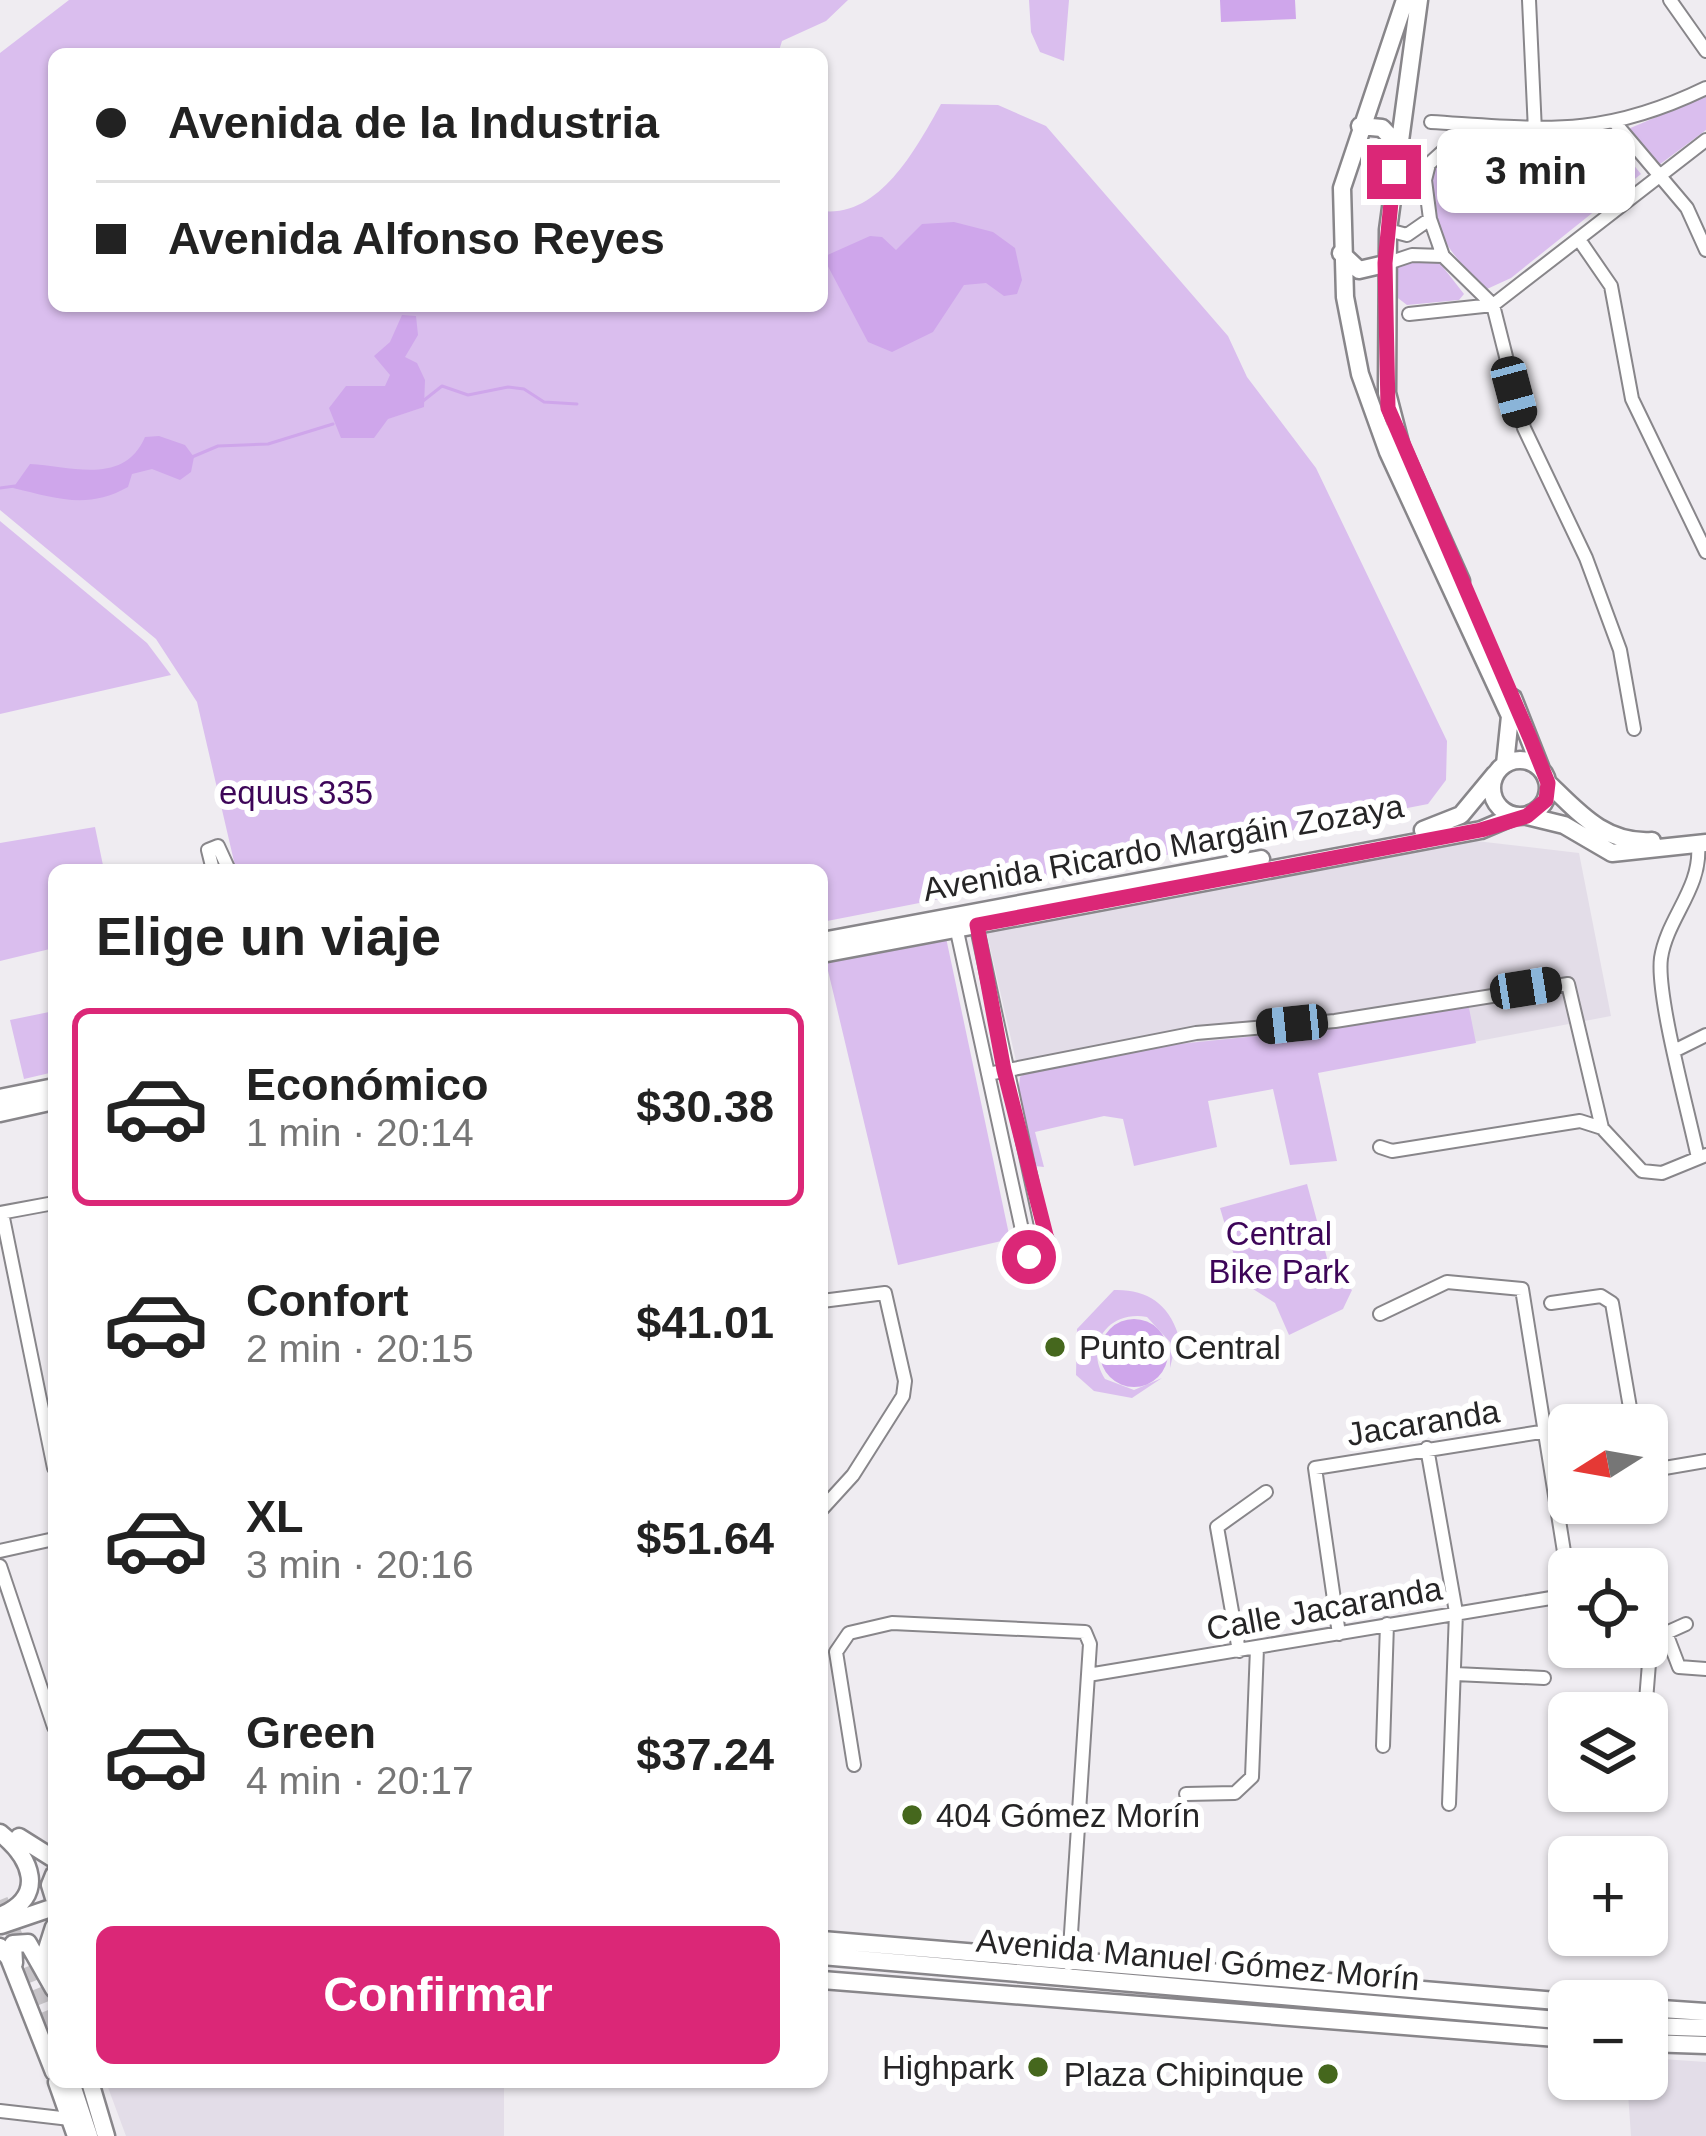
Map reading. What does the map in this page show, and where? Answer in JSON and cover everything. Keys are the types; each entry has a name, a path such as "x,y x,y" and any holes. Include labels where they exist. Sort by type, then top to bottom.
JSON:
{"main road":[{"path":"1405,0 1342,188 1341,252 1350,332 1388,452 1510,716 1497,805 1521,816 1548,820 1612,853 1703,840"},
{"path":"1419,0 1385,263 1387,393 1394,427 1545,776 1546,800 1521,816"},
{"path":"1360,126 1382,128 1398,145"},
{"path":"1341,252 1358,270 1385,263"},
{"path":"1500,769 1522,760 1545,776 1587,820 1617,838 1703,840"},
{"name":"Avenida Ricardo Margáin Zozaya","path":"828,953 955,922 1434,827 1461,815 1500,769"},
{"name":"Avenida Ricardo Margáin Zozaya","path":"975,918 1491,827 1521,816"},
{"path":"1491,827 1548,820"},
{"name":"Avenida Ricardo Margáin Zozaya","path":"828,940 955,922"},
{"path":"0,1098 48,1088"},
{"path":"0,1113 48,1102"},
{"path":"0,1828 48,1856"},
{"path":"0,1828 25,1854 32,1878 23,1902 0,1920"},
{"path":"0,1920 48,1904"},
{"name":"Avenida Manuel Gómez Morín","path":"828,1941 1216,1992 1548,2018"},
{"path":"48,1979 25,1942 11,1947 48,2056"},
{"path":"0,1947 17,1975"},
{"name":"Avenida Manuel Gómez Morín","path":"828,1956 1548,2001"},
{"path":"1043,2000 1064,1991 1069,1969"},
{"name":"Avenida Manuel Gómez Morín","path":"828,1981 1548,2038"},
{"path":"1216,1992 1252,2016"},
{"path":"1318,2020 1341,2003"},
{"path":"1419,2008 1475,2033"},
{"path":"1668,2009 1706,2012"},
{"path":"1668,2027 1706,2028"},
{"path":"1668,2044 1706,2045"},
{"path":"59,2088 73,2127"},
{"path":"73,2088 89,2136"},
{"path":"92,2088 106,2136"}],"street":[{"path":"1529,0 1535,130"},
{"path":"1670,0 1706,51"},
{"path":"1431,122 1535,130 1616,124 1706,88"},
{"path":"1472,124 1429,164 1425,180 1430,219 1443,256 1493,305 1524,428 1586,558 1620,650 1634,729"},
{"path":"1616,124 1687,208 1706,250"},
{"path":"1409,314 1493,305 1706,140"},
{"path":"1388,230 1407,235 1430,219"},
{"path":"1407,235 1412,255"},
{"path":"1580,241 1611,286 1632,399 1706,552"},
{"path":"1385,263 1412,255 1443,256"},
{"path":"1380,1147 1391,1151 1580,1120 1602,1128 1642,1171 1662,1173 1702,1157 1676,1050 1661,955 1694,879 1703,840"},
{"path":"212,864 208,850 218,846 225,850 228,864"},
{"path":"955,922 1025,1253 1039,1258 1048,1248 1004,1070 975,918"},
{"path":"988,1074 1180,1035 1335,1021 1568,983 1602,1128"},
{"path":"1676,1050 1706,1035"},
{"path":"48,1204 1,1213 48,1439"},
{"path":"1024,1239 1042,1234"},
{"path":"1379,1314 1448,1282 1522,1289 1564,1548"},
{"path":"828,1299 885,1293 905,1381 900,1404 854,1475 828,1503"},
{"path":"1551,1304 1601,1296 1612,1303 1629,1404"},
{"name":"Jacaranda","path":"1339,1634 1313,1474 1320,1465 1547,1431"},
{"path":"1426,1448 1456,1612 1449,1804"},
{"path":"1668,1468 1706,1462"},
{"path":"1238,1651 1217,1527 1266,1492"},
{"path":"0,1551 48,1540"},
{"path":"0,1566 48,1709"},
{"name":"Calle Jacaranda","path":"1088,1675 1548,1597"},
{"path":"854,1765 836,1652 859,1628 892,1623 1081,1630 1090,1640 1069,1969"},
{"path":"1384,1746 1387,1624"},
{"path":"1686,1624 1666,1633 1672,1659 1679,1667 1706,1669"},
{"path":"1186,1794 1235,1793 1252,1777 1257,1648"},
{"path":"1455,1674 1544,1678"},
{"path":"0,2111 73,2127"}],"shaded area":[{"path":"1220,0 1295,0 1296,19 1221,22"},
{"path":"954,222 993,232 1015,248 1022,280 1017,294 1004,296 986,283 964,285 933,332 892,352 868,342 828,266 828,255 870,236 882,237 896,250 922,224"},
{"path":"402,315 416,316 418,335 405,357 417,363 425,380 424,407 388,419 374,438 341,438 329,408 346,386 385,386 390,375 374,356 390,342"},
{"path":"159,436 185,445 194,457 191,472 180,480 152,469 132,474 128,487 113,494 85,500 13,488 30,464 110,468 136,452 145,437"},
{"path":"1459,839 1579,853 1611,1016 1031,1126 986,930"},
{"path":"1134,1319 1158,1329 1168,1353 1158,1377 1134,1387 1110,1377 1100,1353 1110,1329"},
{"path":"1668,2059 1706,2062 1706,2136 1631,2136 1628,2100 1668,2100"},
{"path":"108,2088 504,2088 504,2136 126,2136"}],"green space":[{"name":"equus 335","path":"69,0 848,0 826,21 782,41 780,48 48,48 48,312 828,312 828,211 843,210 879,192 908,159 941,104 998,105 1046,126 1228,336 1247,377 1316,468 1447,741 1446,780 1428,804 828,921 828,864 235,864 197,702 156,639 0,510 0,53"},
{"path":"1029,0 1069,0 1064,61 1040,52 1031,32"},
{"path":"1706,96 1706,130 1659,165 1628,129"},
{"path":"1608,134 1641,174 1511,278 1487,289 1452,252 1434,221 1429,187 1437,162 1458,141"},
{"path":"1420,257 1439,262 1464,294 1459,300 1407,305 1394,295 1394,266"},
{"path":"0,521 147,643 171,675 0,714"},
{"path":"95,827 103,864 48,864 48,949 0,961 0,843"},
{"path":"945,933 1010,1239 898,1265 828,957"},
{"path":"1468,1003 1476,1043 1318,1073 1337,1161 1290,1165 1273,1089 1208,1101 1217,1147 1134,1166 1123,1119 1104,1116 1035,1132 1044,1167 1035,1166 1018,1097 1020,1077 1026,1073 1140,1048 1346,1027"},
{"path":"48,1012 48,1073 24,1079 10,1020"},
{"name":"Central Bike Park","path":"1307,1184 1327,1258 1318,1277 1338,1276 1352,1290 1343,1309 1289,1335 1275,1303 1242,1282 1220,1208"},
{"path":"1114,1290 1154,1300 1178,1334 1170,1368 1170,1342 1147,1317 1121,1319 1103,1333 1097,1354 1105,1379 1134,1390 1162,1378 1132,1398 1094,1391 1076,1375 1077,1329"}],"waterway":[{"path":"423,401 442,386 468,395 508,387 524,389 544,402 577,404"},
{"path":"192,457 218,446 268,444 333,424"},
{"path":"0,488 15,486"}],"tunnel":[{"path":"0,1900 48,2018"}],"place":[{"name":"Punto Central","path":"1055,1347"},
{"name":"404 Gómez Morín","path":"912,1815"},
{"name":"Highpark","path":"1038,2067"},
{"name":"Plaza Chipinque","path":"1328,2074"}],"route":[{"path":"1029,1257 1043,1256 1048,1243 1004,1070 977,925 1481,830 1514,816 1527,816 1546,800 1545,774 1388,408 1385,263 1394,172"}]}
